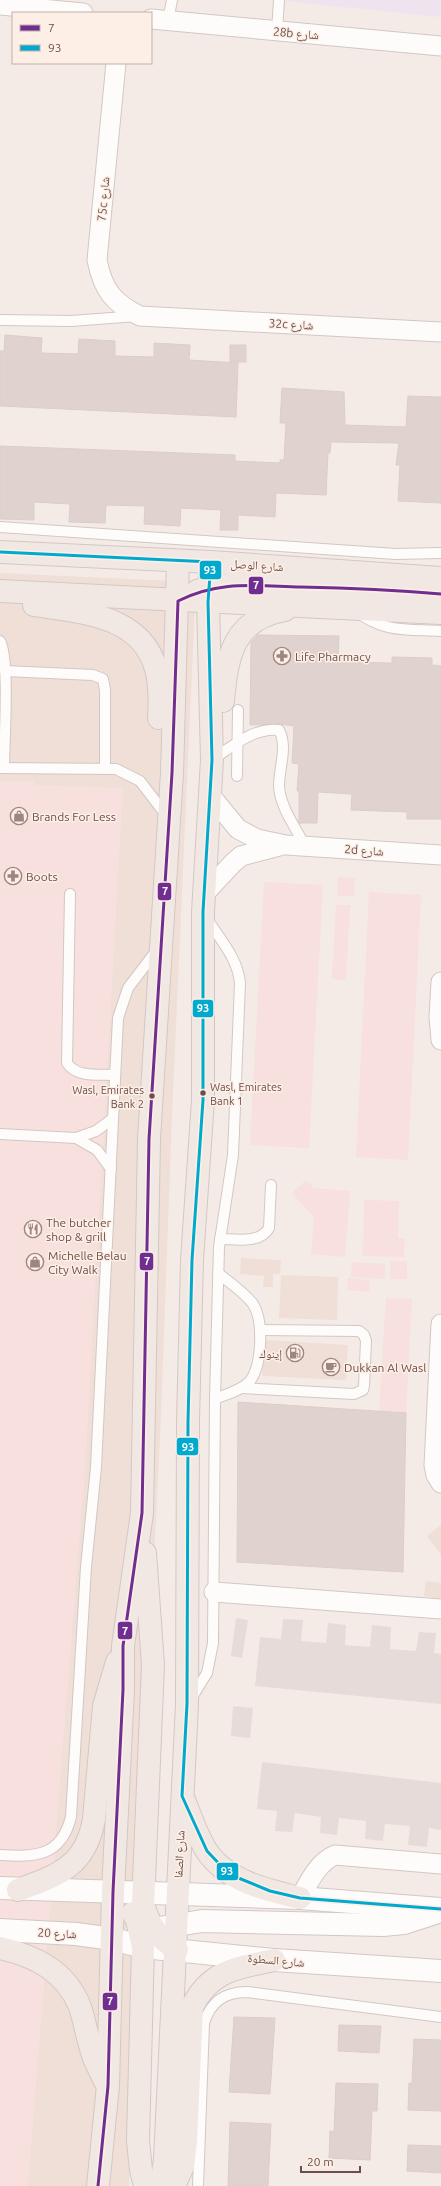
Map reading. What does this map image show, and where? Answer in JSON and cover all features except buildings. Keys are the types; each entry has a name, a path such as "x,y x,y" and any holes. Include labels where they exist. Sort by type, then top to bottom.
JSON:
{"main road":[{"name":"شارع الوصل","path":"0,552 211,562 441,578"},
{"path":"146,2186 141,2170 138,2141 142,1977 146,1917 143,1893 153,1665 142,1513 149,1139 172,773 178,561"},
{"name":"شارع الصفا","path":"161,2186 165,2159 176,1950 178,1863 187,1704 188,1422 192,1260 203,1100 203,903 212,760 209,595 211,562"},
{"path":"0,591 178,601 209,595 232,585 287,586 441,594"},
{"path":"0,595 29,604 108,618 123,625 137,638 147,650 158,678 160,750 172,773"},
{"path":"209,595 308,606 351,607 441,613"},
{"path":"212,760 220,730 225,672 229,656 236,641 246,628 273,612 308,606"},
{"path":"98,2186 108,2086 113,1892 123,1690 123,1646 142,1513"},
{"path":"9,1889 62,1872 77,1861 86,1848 92,1834 94,1819 104,1706 108,1688 123,1646"},
{"path":"182,1796 200,1840 207,1851 226,1870 236,1877 270,1891 300,1898"},
{"path":"145,1862 147,1870 153,1876 161,1878 169,1877 176,1871 178,1863"},
{"path":"9,1889 300,1898 441,1910"},
{"path":"113,1892 124,1901 131,1910 145,1936 164,1941 176,1950"},
{"path":"113,1938 145,1936 177,1924 214,1921 383,1925 404,1924 424,1918 441,1910"},
{"path":"209,1953 201,1946 199,1936 204,1925 214,1921"},
{"name":"شارع 20","path":"0,1930 76,1934 113,1938"},
{"path":"0,1948 24,1954 39,1960 63,1980 80,2007 92,2054 108,2086"},
{"name":"شارع السطوة","path":"176,1950 274,1960 441,1971"},
{"path":"174,2186 183,2166 186,2142 190,2022 192,2007 199,1993 210,1981 222,1973 274,1960"},
{"path":"111,1975 116,1969 127,1966 138,1970 142,1977"}],"street":[{"path":"0,6 71,12"},
{"name":"28b شارع","path":"160,20 441,46"},
{"name":"75c شارع","path":"116,64 97,260 101,278 110,295 124,308 140,316"},
{"name":"32c شارع","path":"140,316 441,332"},
{"name":"2d شارع","path":"210,795 230,820 247,835 286,845 441,855"},
{"name":"2d شارع","path":"203,903 233,863 241,856 286,845"},
{"path":"441,982 439,1017 441,1040"},
{"path":"441,1324 434,1465 436,1476 441,1483"},
{"path":"214,1592 441,1609"},
{"path":"300,1898 321,1864 327,1858 335,1855 441,1864"}],"lane":[{"path":"160,20 172,0"},
{"path":"277,31 279,0"},
{"path":"0,320 79,320 140,316"},
{"path":"0,527 396,554 441,553"},
{"path":"351,607 370,622 382,626 441,631"},
{"path":"0,641 3,647 5,671 2,768 105,767 127,773 140,781 169,818"},
{"path":"5,671 93,675 102,680 105,690 105,767"},
{"path":"237,776 238,710"},
{"path":"212,760 237,742 254,734 269,730 279,730 283,742 279,786 281,796 305,846"},
{"path":"70,894 67,1063 70,1068 81,1074 114,1075"},
{"path":"187,1704 199,1688 211,1658 214,1592 214,1399 218,1273 220,1238 233,1155 240,983 240,975 233,958 203,903"},
{"path":"0,1855 27,1856 40,1854 52,1849 68,1830 71,1817 86,1567 96,1467 112,1169 112,1120 118,1018 123,998 133,980 161,946"},
{"path":"0,1134 76,1138 96,1131 112,1120"},
{"path":"76,1138 97,1150 112,1169"},
{"path":"220,1238 257,1238 266,1233 269,1228 271,1185"},
{"path":"218,1273 243,1293 254,1305 260,1320 261,1330 254,1373 241,1388"},
{"path":"214,1399 241,1388 354,1394 362,1390 364,1386 366,1341 364,1335 360,1331 261,1330"},
{"path":"198,2186 204,2023 207,2012 222,1996 234,1992 247,1992 441,2017"}],"shaded area":[{"path":"273,0 441,0 441,17"},
{"path":"0,573 196,582 172,1115 161,1415 147,1701 143,1924 129,2186 0,2186"},
{"path":"0,781 34,781 35,785 123,788 85,1470 28,2186 0,2186"},
{"path":"338,877 355,878 354,896 337,896"},
{"path":"264,882 323,885 309,1148 250,1145"},
{"path":"369,892 421,895 408,1160 356,1157"},
{"path":"336,905 350,905 346,980 332,979"},
{"path":"306,1180 314,1188 350,1191 345,1257 311,1254 314,1217 292,1193"},
{"path":"364,1200 399,1201 398,1238 405,1239 404,1257 363,1256"},
{"path":"241,1258 281,1260 280,1274 273,1274 273,1287 263,1287 264,1276 240,1274"},
{"path":"390,1261 407,1261 407,1279 390,1279"},
{"path":"352,1262 385,1264 385,1279 351,1277"},
{"path":"281,1275 338,1277 337,1320 279,1318"},
{"path":"348,1278 370,1280 369,1292 347,1290"},
{"path":"386,1298 412,1299 406,1413 379,1411"},
{"path":"264,1340 348,1345 346,1380 262,1376"},
{"path":"441,1525 441,1555 427,1536"},
{"path":"426,1581 441,1583 441,1599 424,1596"},
{"path":"236,1618 248,1620 242,1658 231,1656"},
{"path":"283,1619 303,1620 301,1641 326,1643 328,1623 346,1625 345,1645 370,1647 372,1625 391,1627 390,1649 416,1651 419,1632 436,1633 434,1653 441,1654 441,1704 255,1686 260,1637 281,1639"},
{"path":"233,1706 253,1708 250,1738 231,1736"},
{"path":"262,1762 441,1783 441,1830 429,1828 427,1847 408,1845 410,1826 385,1824 383,1841 365,1839 366,1821 339,1818 337,1835 320,1833 321,1817 295,1813 292,1832 275,1831 277,1811 257,1809"}],"transit line":[{"name":"93","path":"0,552 211,562 208,602 212,760 203,912 203,1100 192,1260 188,1422 187,1704 182,1796 207,1851 225,1870 236,1877 270,1891 300,1898 441,1909"},
{"name":"7","path":"98,2186 108,2086 113,1892 123,1690 123,1646 142,1513 149,1139 172,773 178,601 193,594 208,590 223,587 253,585 406,591 441,594"}],"place":[{"name":"Life Pharmacy","path":"282,656"},
{"name":"Brands For Less","path":"19,816"},
{"name":"Boots","path":"13,876"},
{"name":"Wasl, Emirates Bank 1","path":"203,1093"},
{"name":"Wasl, Emirates Bank 2","path":"152,1096"},
{"name":"The butcher shop & grill","path":"33,1229"},
{"name":"Michelle Belau City Walk","path":"35,1262"},
{"name":"إينوك","path":"295,1353"},
{"name":"Dukkan Al Wasl","path":"331,1367"}]}
